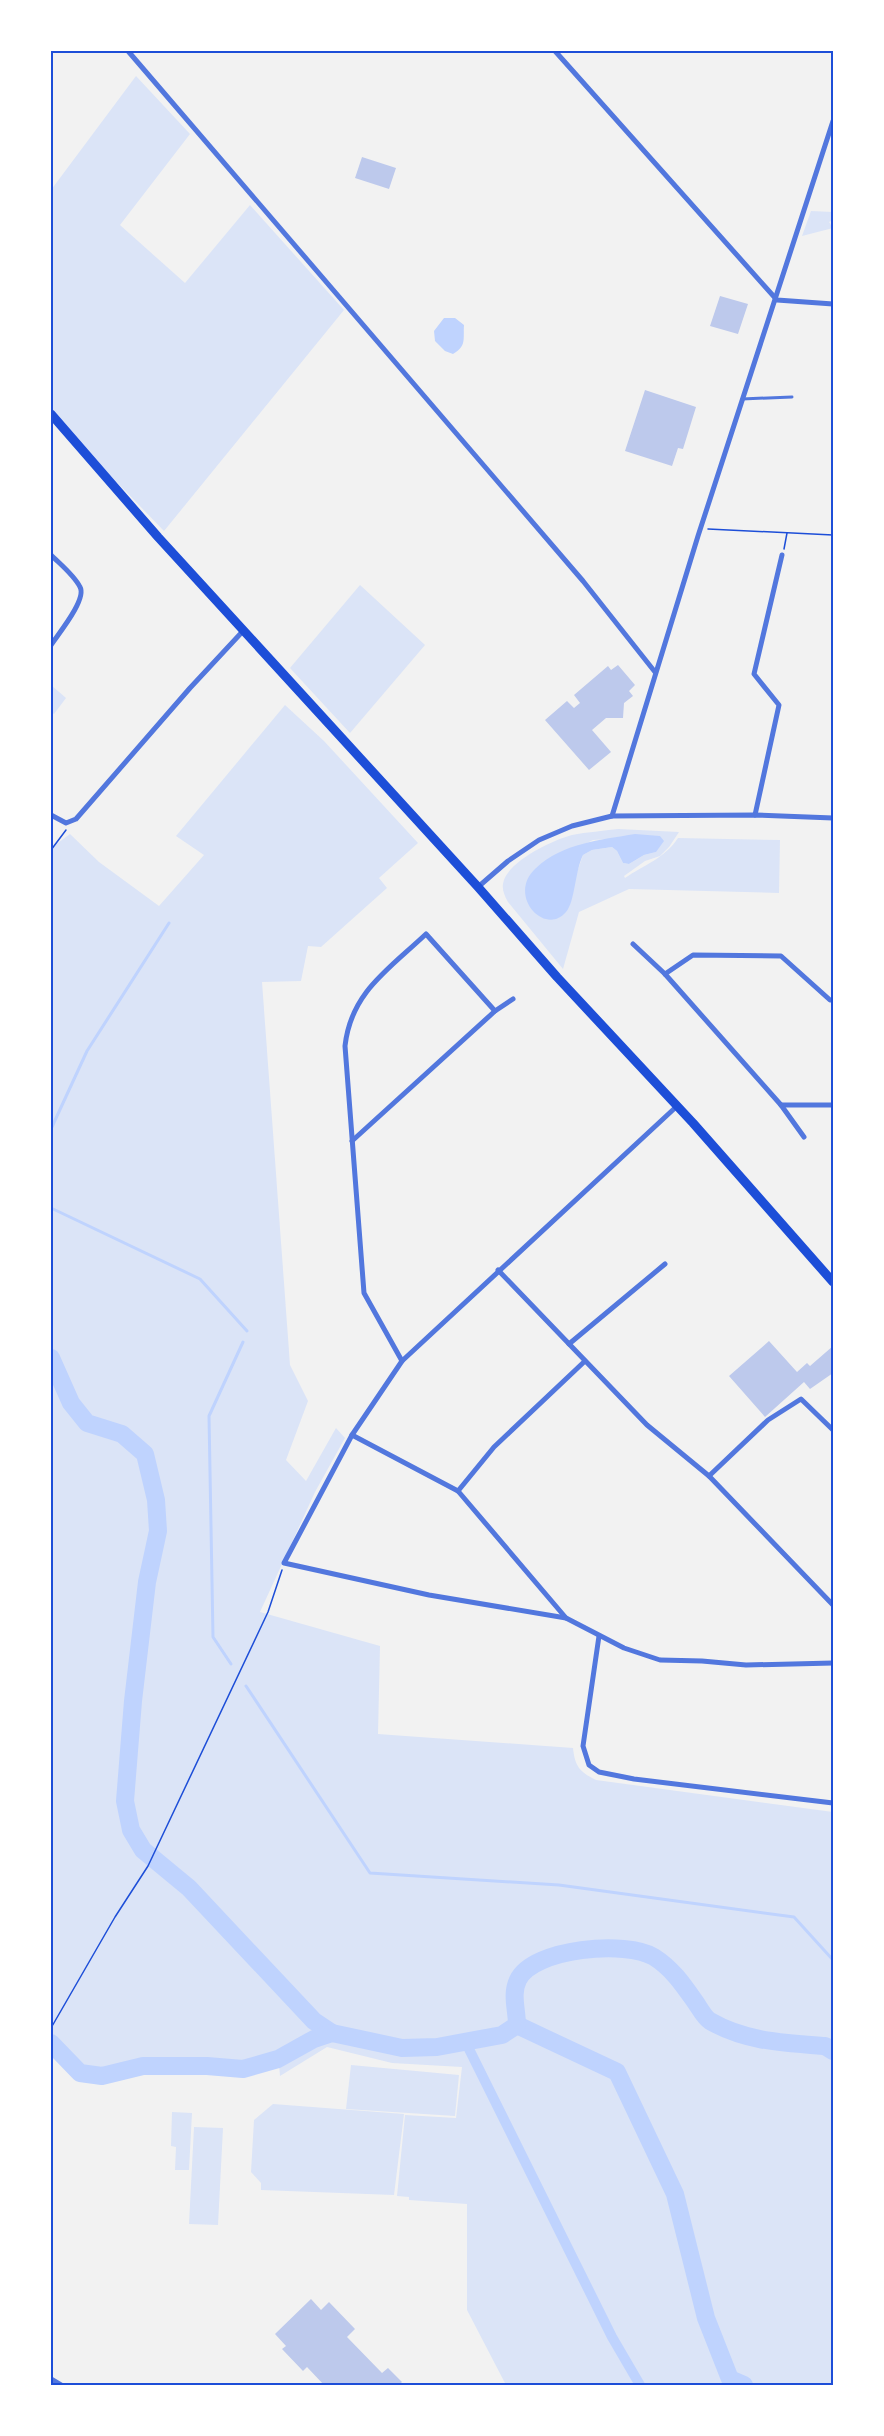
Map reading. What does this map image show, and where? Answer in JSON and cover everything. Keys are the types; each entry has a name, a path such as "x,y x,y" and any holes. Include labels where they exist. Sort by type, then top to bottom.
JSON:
{"main road":[{"path":"51,414 243,631 478,887 557,977 693,1123 833,1282"}],"street":[{"path":"128,51 583,581 655,672"},
{"path":"555,51 777,300 833,304"},
{"path":"612,816 700,528 777,300 833,121"},
{"path":"51,555 79,585 82,594 79,603 51,645"},
{"path":"755,815 779,705 754,674 782,555"},
{"path":"51,815 68,823 79,816 190,688 243,631"},
{"path":"478,887 508,861 539,840 572,826 612,816 755,815 833,818"},
{"path":"402,1360 364,1293 345,1046 347,1028 363,994 426,934 495,1011"},
{"path":"633,944 665,974 781,1105 804,1137"},
{"path":"665,974 693,955 781,956 830,1000 833,1000"},
{"path":"352,1141 495,1011 513,999"},
{"path":"781,1105 833,1105"},
{"path":"676,1107 402,1360 352,1435 284,1563 429,1595 566,1618 624,1648 660,1660 746,1665 833,1662"},
{"path":"569,1344 665,1264"},
{"path":"498,1270 647,1425 709,1476 833,1605"},
{"path":"458,1491 494,1447 585,1361"},
{"path":"709,1476 768,1420 801,1399 833,1430"},
{"path":"352,1435 458,1491 566,1618"},
{"path":"599,1636 583,1746 589,1765 599,1772 634,1779 833,1803"},
{"path":"51,2379 62,2385"}],"lane":[{"path":"742,399 792,397"}],"path":[{"path":"700,528 833,535"},
{"path":"782,555 787,533"},
{"path":"51,850 66,831 68,823"},
{"path":"51,2028 115,1917 148,1866 268,1612 284,1563"}],"shaded area":[{"path":"136,76 190,134 120,225 185,283 250,205 344,310 164,531 51,414 51,190"},
{"path":"811,211 833,212 833,220 829,222 833,228 802,236"},
{"path":"360,585 425,645 350,733 290,668"},
{"path":"51,685 66,698 54,714 51,712"},
{"path":"285,705 324,741 418,843 379,878 387,888 321,947 308,946 301,981 262,982 290,1365 308,1401 286,1460 306,1481 336,1428 345,1438 315,1492 260,1612 380,1646 378,1734 573,1748 579,1768 596,1780 833,1812 833,2385 506,2385 467,2310 467,2204 409,2200 409,2197 397,2196 405,2115 456,2118 462,2067 392,2063 327,2047 280,2076 279,2065 242,2074 217,2071 152,2071 93,2082 77,2078 51,2052 51,848 70,834 99,862 159,906 204,855 176,836"},
{"path":"618,829 679,832 660,856 645,861 624,876 625,878 661,856 678,838 780,840 779,893 629,889 579,912 563,969 508,902 503,891 504,880 515,865 554,841 572,835","holes":["608,839 656,852 644,855 629,864 623,863 617,851 612,847 592,850 583,855 574,881 570,903 536,868 593,840"]},
{"path":"351,2065 459,2075 455,2116 346,2109"},
{"path":"273,2104 404,2114 394,2195 261,2190 261,2183 251,2172 254,2120"},
{"path":"172,2112 192,2113 189,2170 175,2170 176,2147 171,2146"},
{"path":"194,2127 223,2128 218,2225 189,2224"}],"water":[{"path":"444,318 455,318 464,325 462,345 453,354 445,351 435,341 434,331"},
{"path":"635,834 660,836 664,841 656,852 644,855 629,864 623,863 617,851 612,847 592,850 583,855 566,912 557,918 548,919 532,910 525,890 528,879 536,868 570,848"}],"building":[{"path":"362,157 396,168 389,189 355,178"},
{"path":"720,296 748,304 738,334 710,326"},
{"path":"645,390 696,407 683,449 678,448 672,466 625,451"},
{"path":"618,665 635,685 629,691 633,696 624,703 623,718 606,718 592,730 611,752 589,770 545,720 567,701 574,708 580,703 574,695 608,666 611,670"},
{"path":"769,1341 797,1372 807,1363 810,1366 833,1346 833,1373 810,1389 804,1382 765,1417 729,1376"},
{"path":"311,2299 321,2310 329,2302 355,2329 347,2337 382,2373 388,2368 402,2382 399,2385 324,2385 307,2367 303,2371 282,2349 286,2346 275,2334"}],"waterway":[{"path":"51,1129 87,1051 169,923"},
{"path":"51,1208 200,1279 247,1331"},
{"path":"231,1664 213,1637 209,1416 243,1342"},
{"path":"51,1358 71,1403 87,1423 122,1434 145,1454 156,1500 158,1531 147,1582 133,1701 125,1801 131,1830 143,1850 189,1888 314,2021 332,2033"},
{"path":"246,1686 370,1873 559,1885 794,1917 833,1960"},
{"path":"51,2043 80,2073 102,2076 143,2066 207,2066 243,2069 278,2059 314,2039 332,2033 402,2048 437,2047 502,2035 517,2025 516,1985 527,1969 561,1954 603,1948 641,1952 654,1957 678,1978 706,2018 724,2028 752,2037 825,2046 833,2051"},
{"path":"517,2025 617,2072 675,2194 706,2318 730,2379 744,2385"},
{"path":"466,2043 612,2337 640,2385"}]}
